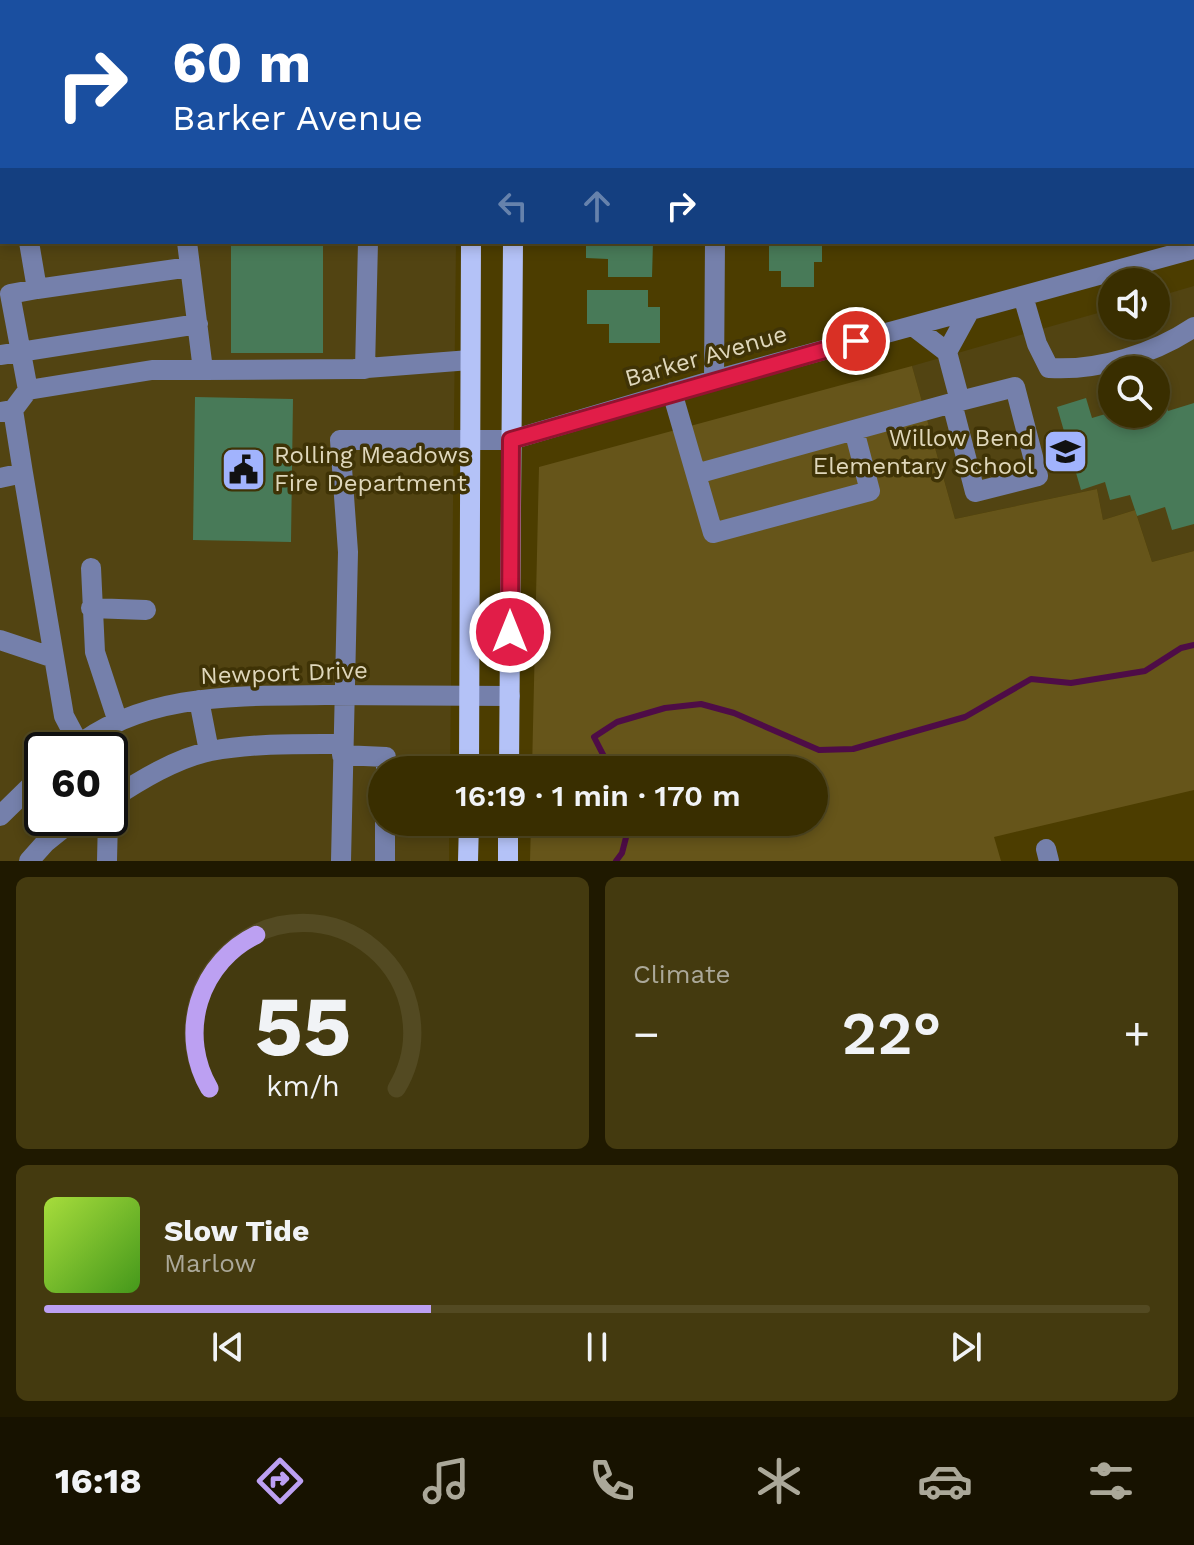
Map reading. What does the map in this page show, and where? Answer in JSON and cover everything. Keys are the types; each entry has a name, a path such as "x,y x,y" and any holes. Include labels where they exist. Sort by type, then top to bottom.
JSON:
{"main road":[{"path":"469,756 471,244"},
{"path":"509,756 513,244"},
{"path":"468,861 469,836"},
{"path":"508,836 508,861"}],"street":[{"path":"29,244 37,289"},
{"path":"187,244 203,370"},
{"path":"365,369 368,244"},
{"path":"714,380 715,244"},
{"name":"Barker Avenue","path":"346,695 348,552 340,440 511,440 714,380 1194,249"},
{"path":"28,390 5,294 190,267"},
{"path":"1023,296 1037,344 1049,368 1071,369 1114,360 1168,344 1194,327"},
{"path":"696,474 956,402 1015,387 1038,476 975,492 956,402 947,352 970,310"},
{"path":"0,355 198,324"},
{"path":"913,326 947,352"},
{"path":"70,732 64,716 23,473 6,411 28,390 152,370 365,369 470,360"},
{"path":"672,392 713,533 870,491 854,430"},
{"path":"0,478 23,473"},
{"path":"91,568 95,652 118,722"},
{"path":"91,608 146,610"},
{"path":"0,640 54,658"},
{"path":"341,861 346,695"},
{"name":"Newport Drive","path":"102,732 118,722 164,706 224,697 510,696"},
{"path":"199,700 209,751"},
{"path":"128,788 209,751 287,744 380,756"},
{"path":"0,816 24,793"},
{"path":"29,861 54,836"},
{"path":"107,861 108,836"},
{"path":"385,836 385,861"}],"shaded area":[{"path":"0,244 456,244 450,756 368,756 368,836 449,836 449,861 0,861"},
{"name":"Willow Bend Elementary School","path":"1194,286 1194,551 1152,562 1135,510 1103,520 1097,489 955,519 912,366 1098,313 1098,340 1170,340 1170,293"},
{"path":"912,366 955,519 1097,489 1103,520 1135,510 1152,562 1194,551 1194,790 994,837 1001,861 530,861 531,836 828,836 828,756 532,756 539,467"}],"building":[{"path":"231,244 323,244 323,353 231,353"},
{"path":"586,244 653,244 652,277 608,277 608,259 586,258"},
{"path":"769,244 822,244 822,262 814,262 814,287 781,287 781,271 769,271"},
{"path":"587,290 648,290 648,307 660,307 660,343 609,343 609,324 587,324"},
{"name":"Rolling Meadows Fire Department","path":"195,397 293,399 291,542 193,540"},
{"path":"1086,398 1092,418 1098,416 1098,428 1170,428 1170,410 1194,403 1194,524 1172,530 1165,507 1137,516 1130,495 1110,500 1105,482 1081,490 1057,407"}],"waterway":[{"path":"604,756 594,737 617,722 665,708 701,704 734,713 819,750 853,749 965,717 1031,679 1071,683 1145,671 1181,648 1194,645"},
{"path":"616,861 622,853 626,836"}],"place":[{"name":"Willow Bend Elementary School","path":"1065,452"},
{"name":"Rolling Meadows Fire Department","path":"243,469"}],"route":[{"path":"510,632 511,440 856,341"}]}
